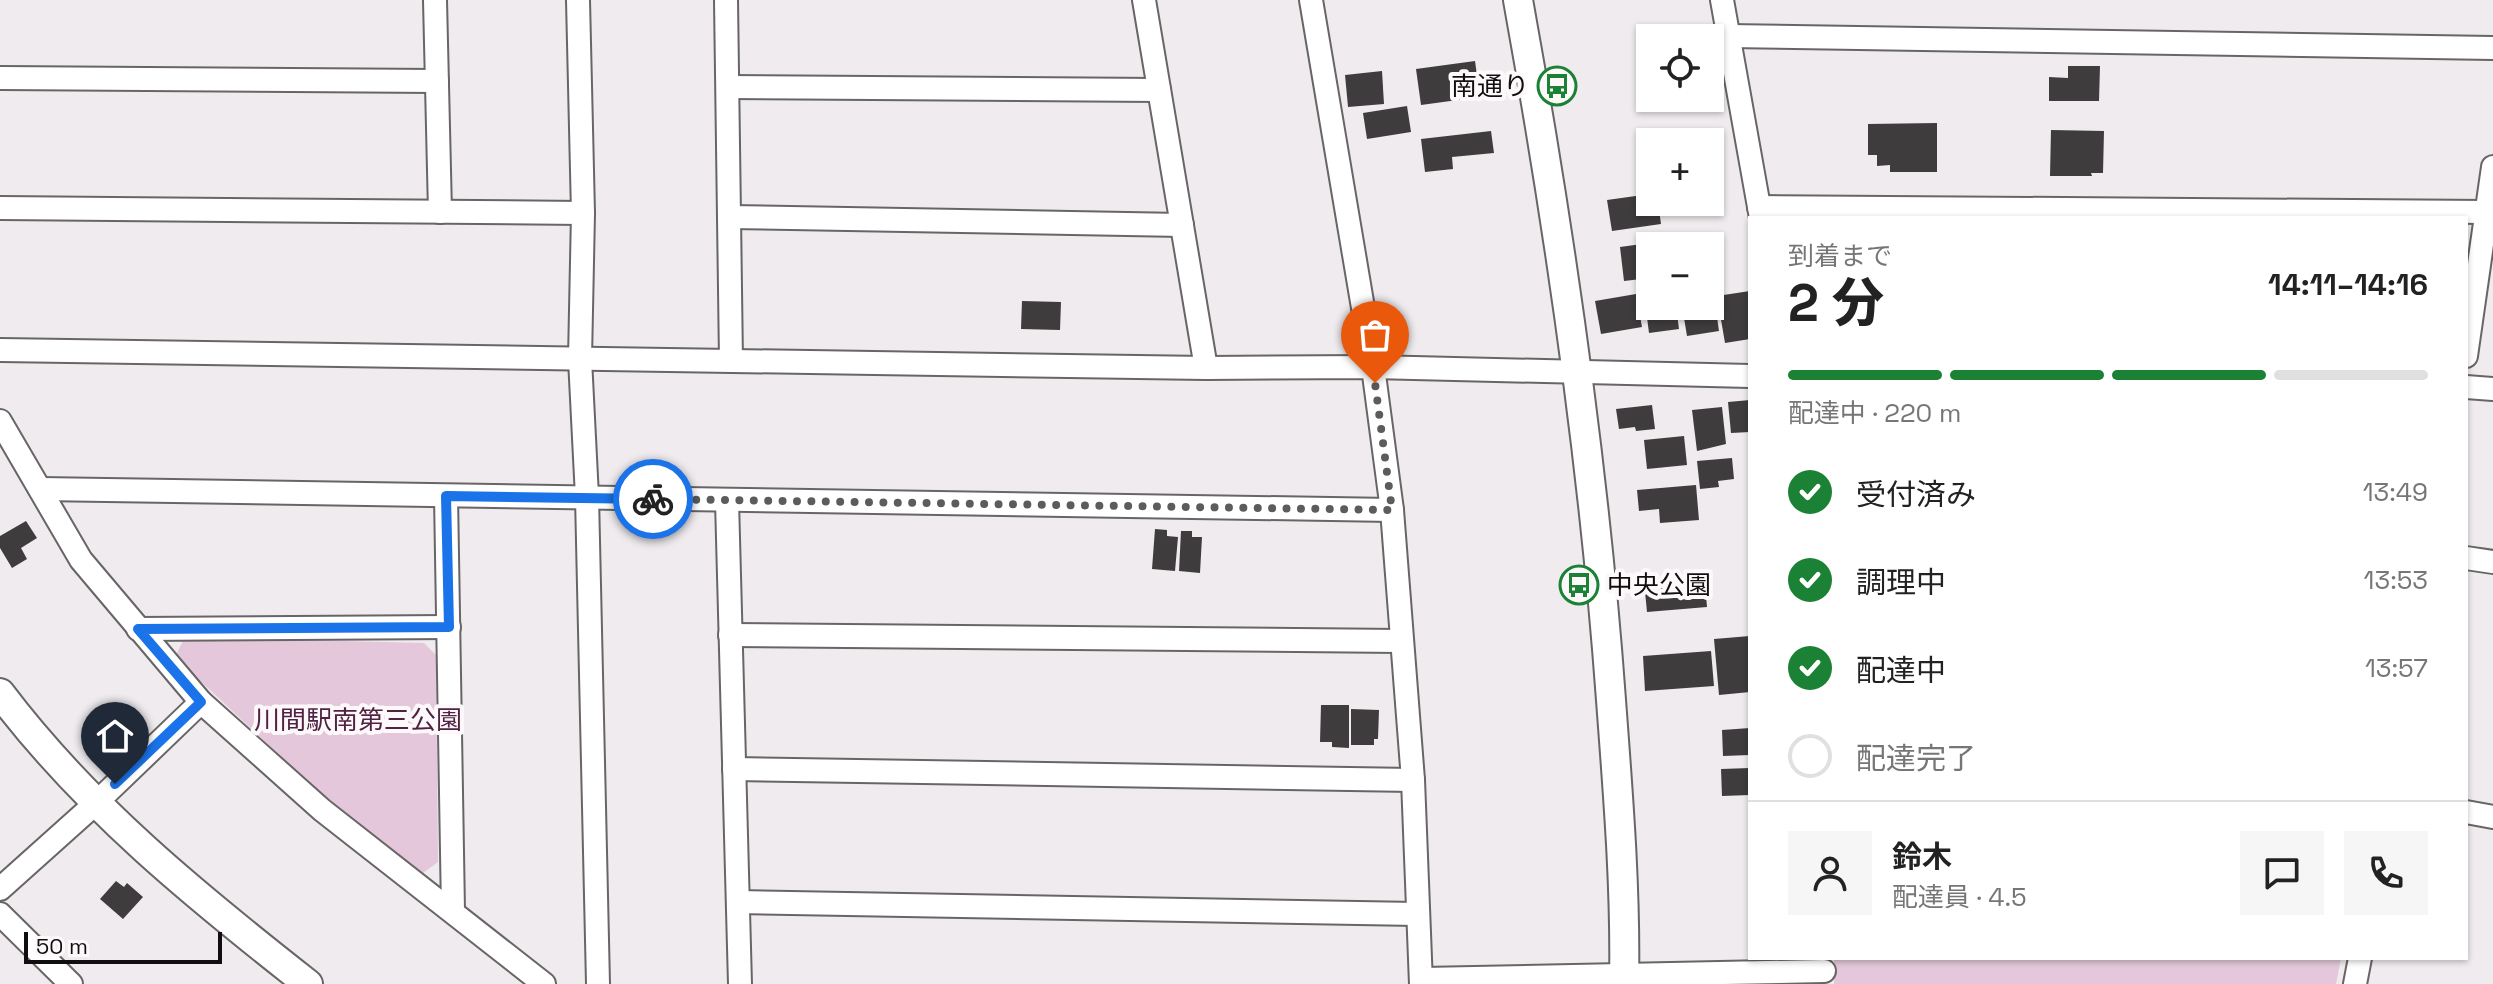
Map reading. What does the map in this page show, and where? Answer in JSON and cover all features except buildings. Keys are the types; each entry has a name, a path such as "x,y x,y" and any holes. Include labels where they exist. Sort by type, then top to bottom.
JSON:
{"street":[{"path":"435,0 440,212"},
{"path":"578,0 583,213 580,359 587,497 598,984"},
{"path":"726,0 731,361"},
{"path":"1144,0 1206,368"},
{"path":"1311,0 1373,367 1392,510 1413,780 1422,981 1624,979 1823,971"},
{"path":"1518,0 1578,372 1604,595 1619,808 1624,979"},
{"path":"1722,0 1760,212 2487,212"},
{"path":"1728,36 2493,48"},
{"path":"0,78 437,81"},
{"path":"728,87 1159,90"},
{"path":"2468,342 2493,167"},
{"path":"0,208 583,213"},
{"path":"729,217 1182,225"},
{"path":"0,350 1206,368 1373,367 1748,376"},
{"path":"2468,387 2493,389"},
{"path":"0,421 81,560 201,702 322,810 544,984"},
{"path":"40,489 1392,510"},
{"path":"446,496 453,911"},
{"path":"727,501 740,984"},
{"path":"2468,558 2493,562"},
{"path":"138,629 449,627"},
{"path":"730,635 1401,641"},
{"path":"0,693 20,720 96,803 149,854 308,984"},
{"path":"0,889 96,803 201,702"},
{"path":"734,769 1413,780"},
{"path":"2468,812 2493,817"},
{"path":"738,902 1417,914"},
{"path":"0,914 71,984"},
{"path":"2355,984 2360,960"}],"green space":[{"name":"川間駅南第三公園","path":"185,637 424,643 436,655 438,862 423,873 310,784 175,657"},
{"path":"1834,960 2341,960 2336,984 1834,984"}],"way so far":[{"path":"653,499 1392,510 1375,383"}],"place":[{"name":"南通り","path":"1557,86"},
{"name":"中央公園","path":"1579,585"}],"route":[{"path":"115,784 201,702 138,629 449,627 446,496 653,499"}]}
